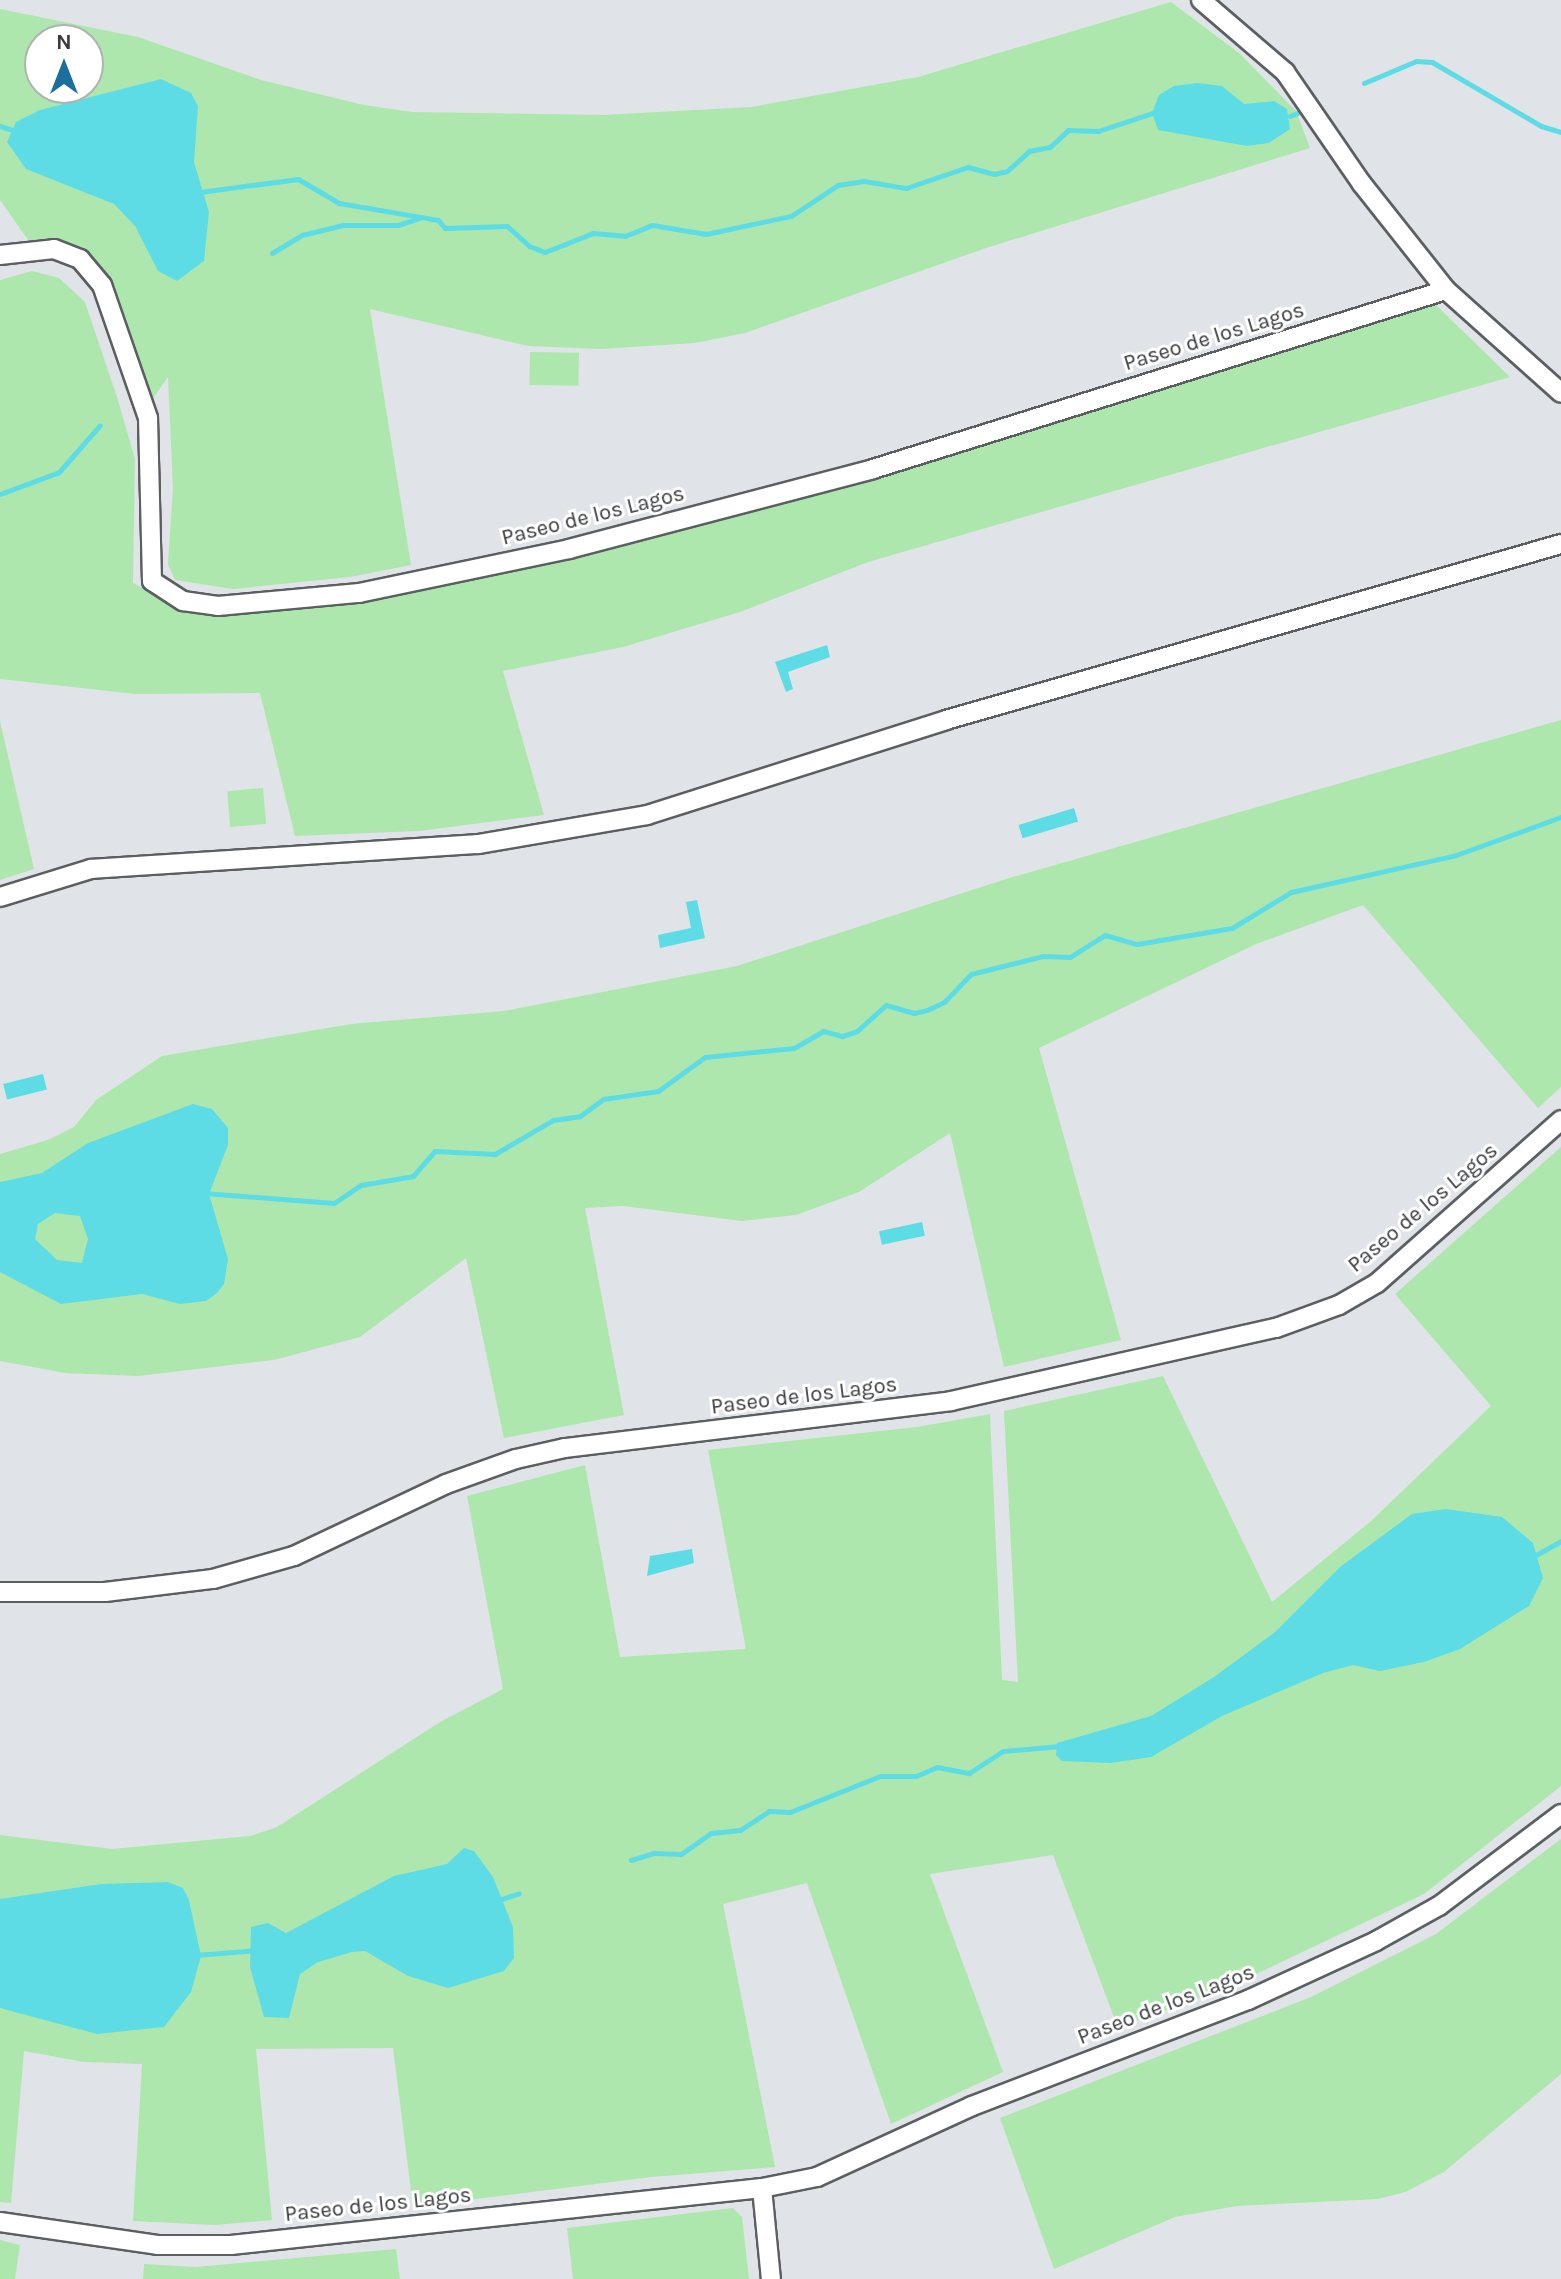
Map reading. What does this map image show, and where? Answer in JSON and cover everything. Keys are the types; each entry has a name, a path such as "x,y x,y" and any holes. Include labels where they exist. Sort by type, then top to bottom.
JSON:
{"street":[{"path":"1201,0 1285,72 1362,184 1446,290 1561,393"},
{"name":"Paseo de los Lagos","path":"0,255 42,248 68,253 91,268 102,285 148,418 152,581 183,601 218,606 359,593 569,549 873,469 1446,290"},
{"path":"0,897 91,869 478,844 647,815 946,720 1561,544"},
{"name":"Paseo de los Lagos","path":"0,1592 105,1592 213,1579 306,1551 446,1484 516,1459 565,1448 951,1401 1276,1328 1339,1305 1377,1283 1561,1120"},
{"name":"Paseo de los Lagos","path":"0,2222 157,2245 231,2245 762,2188 852,2165 972,2106 1248,2000 1362,1947 1439,1906 1561,1814"},
{"path":"762,2188 771,2279"}],"green space":[{"path":"1171,2 1239,53 1296,111 1310,148 986,248 745,333 695,343 600,349 528,346 370,309 411,565 350,577 233,589 175,580 168,564 173,488 168,377 151,401 126,318 110,287 51,242 28,240 0,200 0,9 74,24 24,24 24,104 104,104 104,30 138,37 261,80 364,105 412,112 603,115 751,107 918,77"},
{"path":"32,271 59,278 85,302 117,397 135,459 133,583 179,607 234,612 366,597 608,548 773,505 1432,301 1510,377 868,562 740,612 623,647 503,671 544,815 419,831 295,836 260,693 135,694 0,679 0,280"},
{"path":"530,352 579,353 578,386 529,385"},
{"path":"1561,720 1561,1087 1538,1108 1363,905 1256,944 1039,1048 1121,1340 1004,1367 950,1133 859,1192 796,1215 742,1221 623,1206 585,1208 624,1415 504,1438 466,1258 360,1337 274,1360 138,1376 65,1373 0,1361 0,1154 48,1140 74,1127 96,1100 162,1056 351,1024 504,1011 737,966 1006,879"},
{"path":"0,721 34,869 0,880"},
{"path":"263,788 266,824 230,827 227,791"},
{"path":"1561,1147 1561,1786 1424,1894 1231,1986 1118,2028 1053,1855 930,1874 1003,2072 891,2124 807,1883 723,1904 775,2167 651,2177 413,2207 393,2048 256,2049 272,2220 214,2225 133,2221 142,2064 84,2062 24,2051 11,2203 0,2202 0,1835 112,1849 250,1836 277,1827 440,1722 503,1689 467,1496 585,1465 620,1657 746,1649 708,1450 917,1427 990,1414 1002,1680 1018,1682 1004,1411 1163,1376 1272,1602 1370,1522 1491,1406 1395,1294"},
{"path":"1561,1839 1561,2074 1444,2172 1405,2192 1378,2199 1237,2206 1175,2217 1054,2269 1000,2118 1311,1997 1436,1934"},
{"path":"733,2208 742,2217 749,2279 573,2279 567,2228"},
{"path":"0,2240 20,2245 15,2279 0,2279"},
{"path":"396,2249 400,2279 143,2279 144,2264 196,2267"}],"water":[{"path":"161,79 191,93 198,106 194,162 209,212 204,261 177,281 158,271 135,226 114,204 26,169 7,142 16,122 40,110 63,104 104,104 104,94"},
{"path":"1197,83 1222,86 1244,104 1274,101 1287,109 1290,129 1269,143 1247,146 1158,130 1152,113 1159,95 1174,86"},
{"path":"827,645 830,657 788,672 793,689 786,692 775,662"},
{"path":"1074,808 1078,821 1023,838 1019,825"},
{"path":"697,900 705,938 660,948 658,935 691,928 686,902"},
{"path":"43,1074 47,1090 7,1099 3,1084"},
{"path":"193,1104 212,1109 228,1128 228,1145 209,1194 228,1259 224,1284 216,1294 206,1301 180,1304 142,1294 61,1304 0,1272 0,1182 42,1173 88,1143","holes":["55,1213 80,1216 88,1239 82,1263 57,1260 35,1239 38,1224"]},
{"path":"922,1222 925,1236 882,1245 879,1231"},
{"path":"1446,1509 1502,1517 1533,1543 1543,1578 1529,1606 1460,1649 1424,1662 1380,1671 1353,1665 1323,1673 1222,1716 1151,1757 1111,1763 1062,1761 1056,1755 1057,1743 1151,1716 1214,1677 1275,1632 1340,1567 1412,1514"},
{"path":"692,1549 694,1563 647,1576 650,1556"},
{"path":"464,1848 474,1851 493,1877 513,1927 514,1958 504,1971 448,1988 408,1976 365,1951 352,1952 318,1962 300,1974 289,2018 264,2017 250,1967 251,1927 268,1923 286,1933 394,1876 447,1864"},
{"path":"168,1882 183,1888 189,1900 201,1956 191,1992 164,2027 97,2034 0,2008 0,1899 101,1884"}],"waterway":[{"path":"1364,83 1416,61 1432,62 1541,126 1561,132"},
{"path":"200,192 298,179 339,203 438,220 445,228 507,226 529,246 545,252 593,233 625,236 652,225 706,234 791,216 838,185 864,181 906,188 968,167 994,174 1007,171 1029,151 1050,147 1068,130 1098,131 1152,113"},
{"path":"1290,116 1297,113"},
{"path":"0,126 18,132"},
{"path":"272,253 302,235 343,225 398,225 419,218"},
{"path":"0,494 59,472 100,425"},
{"path":"204,1193 334,1203 361,1185 413,1176 435,1151 495,1154 553,1120 580,1116 603,1099 658,1091 705,1057 794,1048 823,1031 842,1036 857,1031 886,1005 914,1013 927,1010 944,1002 971,974 1043,956 1070,957 1105,935 1137,944 1232,928 1291,892 1456,855 1561,817"},
{"path":"1534,1556 1561,1541"},
{"path":"631,1860 654,1853 681,1854 711,1833 740,1830 769,1811 790,1812 880,1776 916,1776 937,1767 969,1773 1003,1751 1060,1746"},
{"path":"495,1901 519,1893"},
{"path":"195,1955 259,1950"}]}
